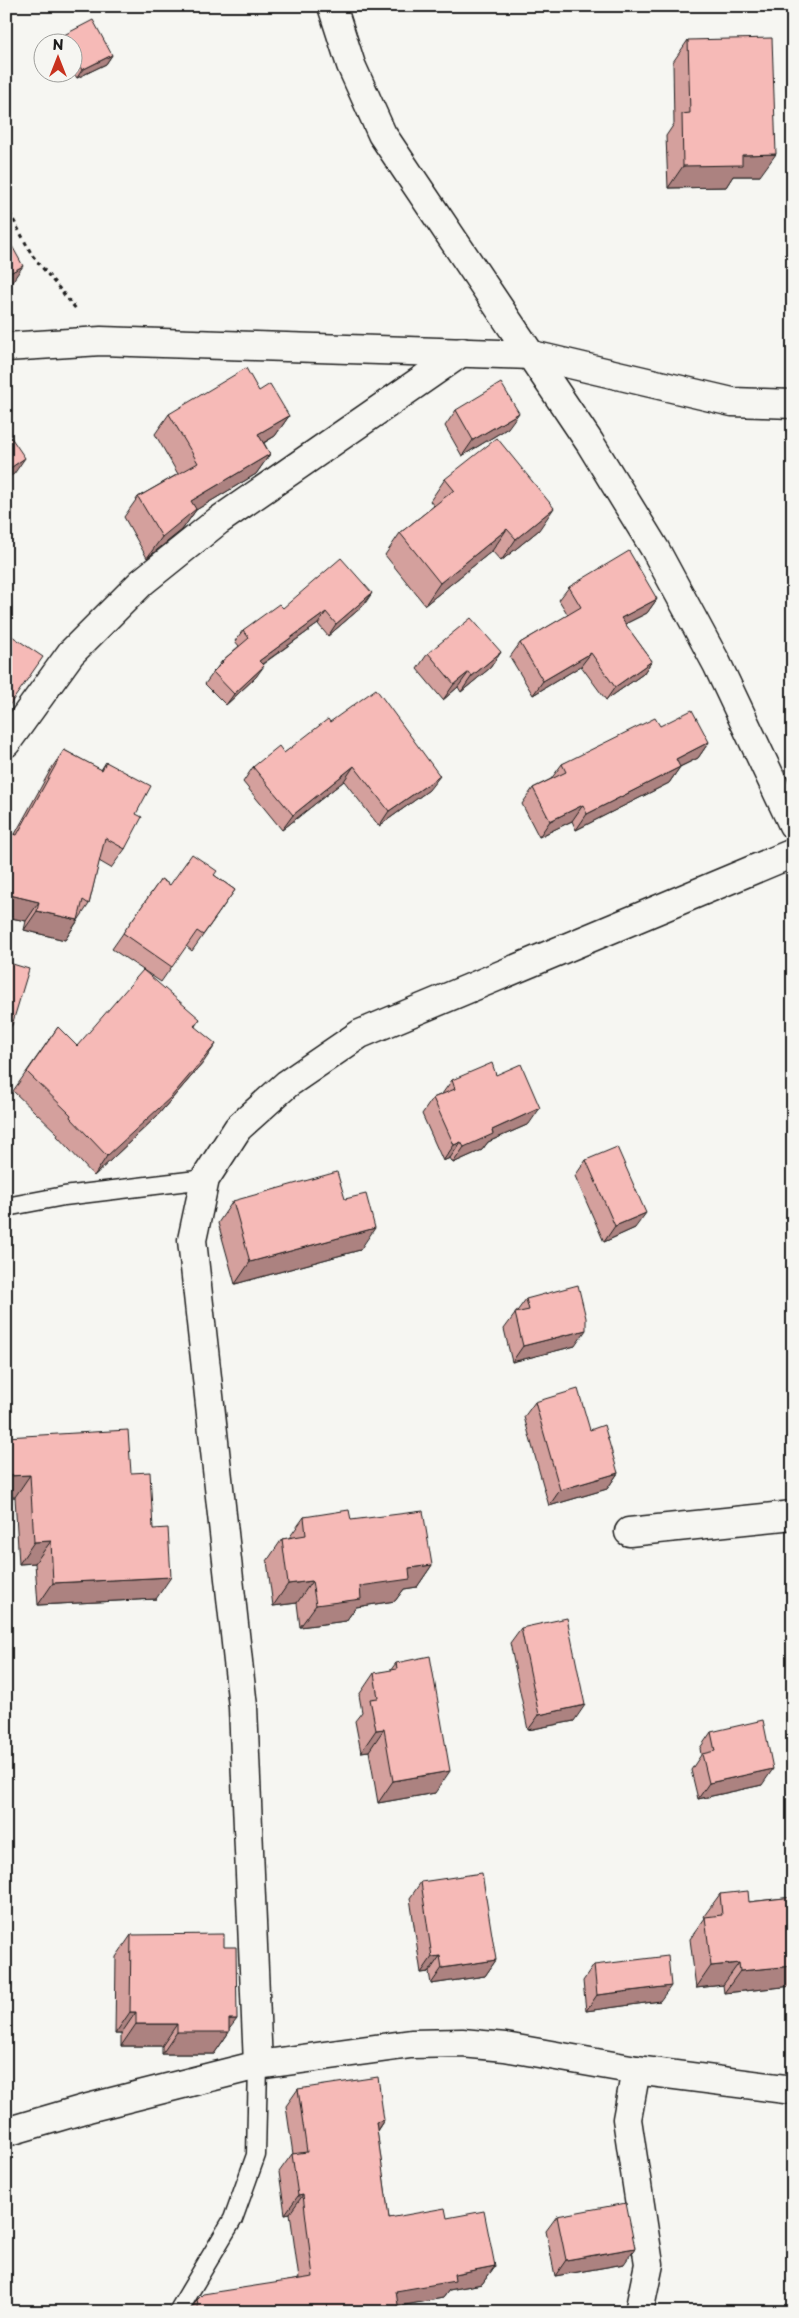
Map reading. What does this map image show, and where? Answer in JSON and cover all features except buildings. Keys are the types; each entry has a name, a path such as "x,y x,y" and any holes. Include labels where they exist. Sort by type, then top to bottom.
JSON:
{"street":[{"path":"332,6 351,65 382,134 590,442 655,549 717,664 793,825"},
{"path":"6,347 101,341 532,355 732,402 793,404"},
{"path":"6,743 71,652 142,582 218,521 462,352"},
{"path":"258,2065 244,1708 192,1240 205,1179 238,1128 287,1084 360,1034 793,853"},
{"path":"629,1532 793,1515"},
{"path":"6,2132 88,2108 258,2065 412,2044 462,2043 506,2047 636,2070 793,2090"},
{"path":"636,2070 627,2119 649,2264 639,2312"}],"lane":[{"path":"6,1207 64,1196 205,1179"},
{"path":"180,2308 232,2219 256,2155 258,2065"}],"path":[{"path":"6,206 32,255 101,341"}]}
